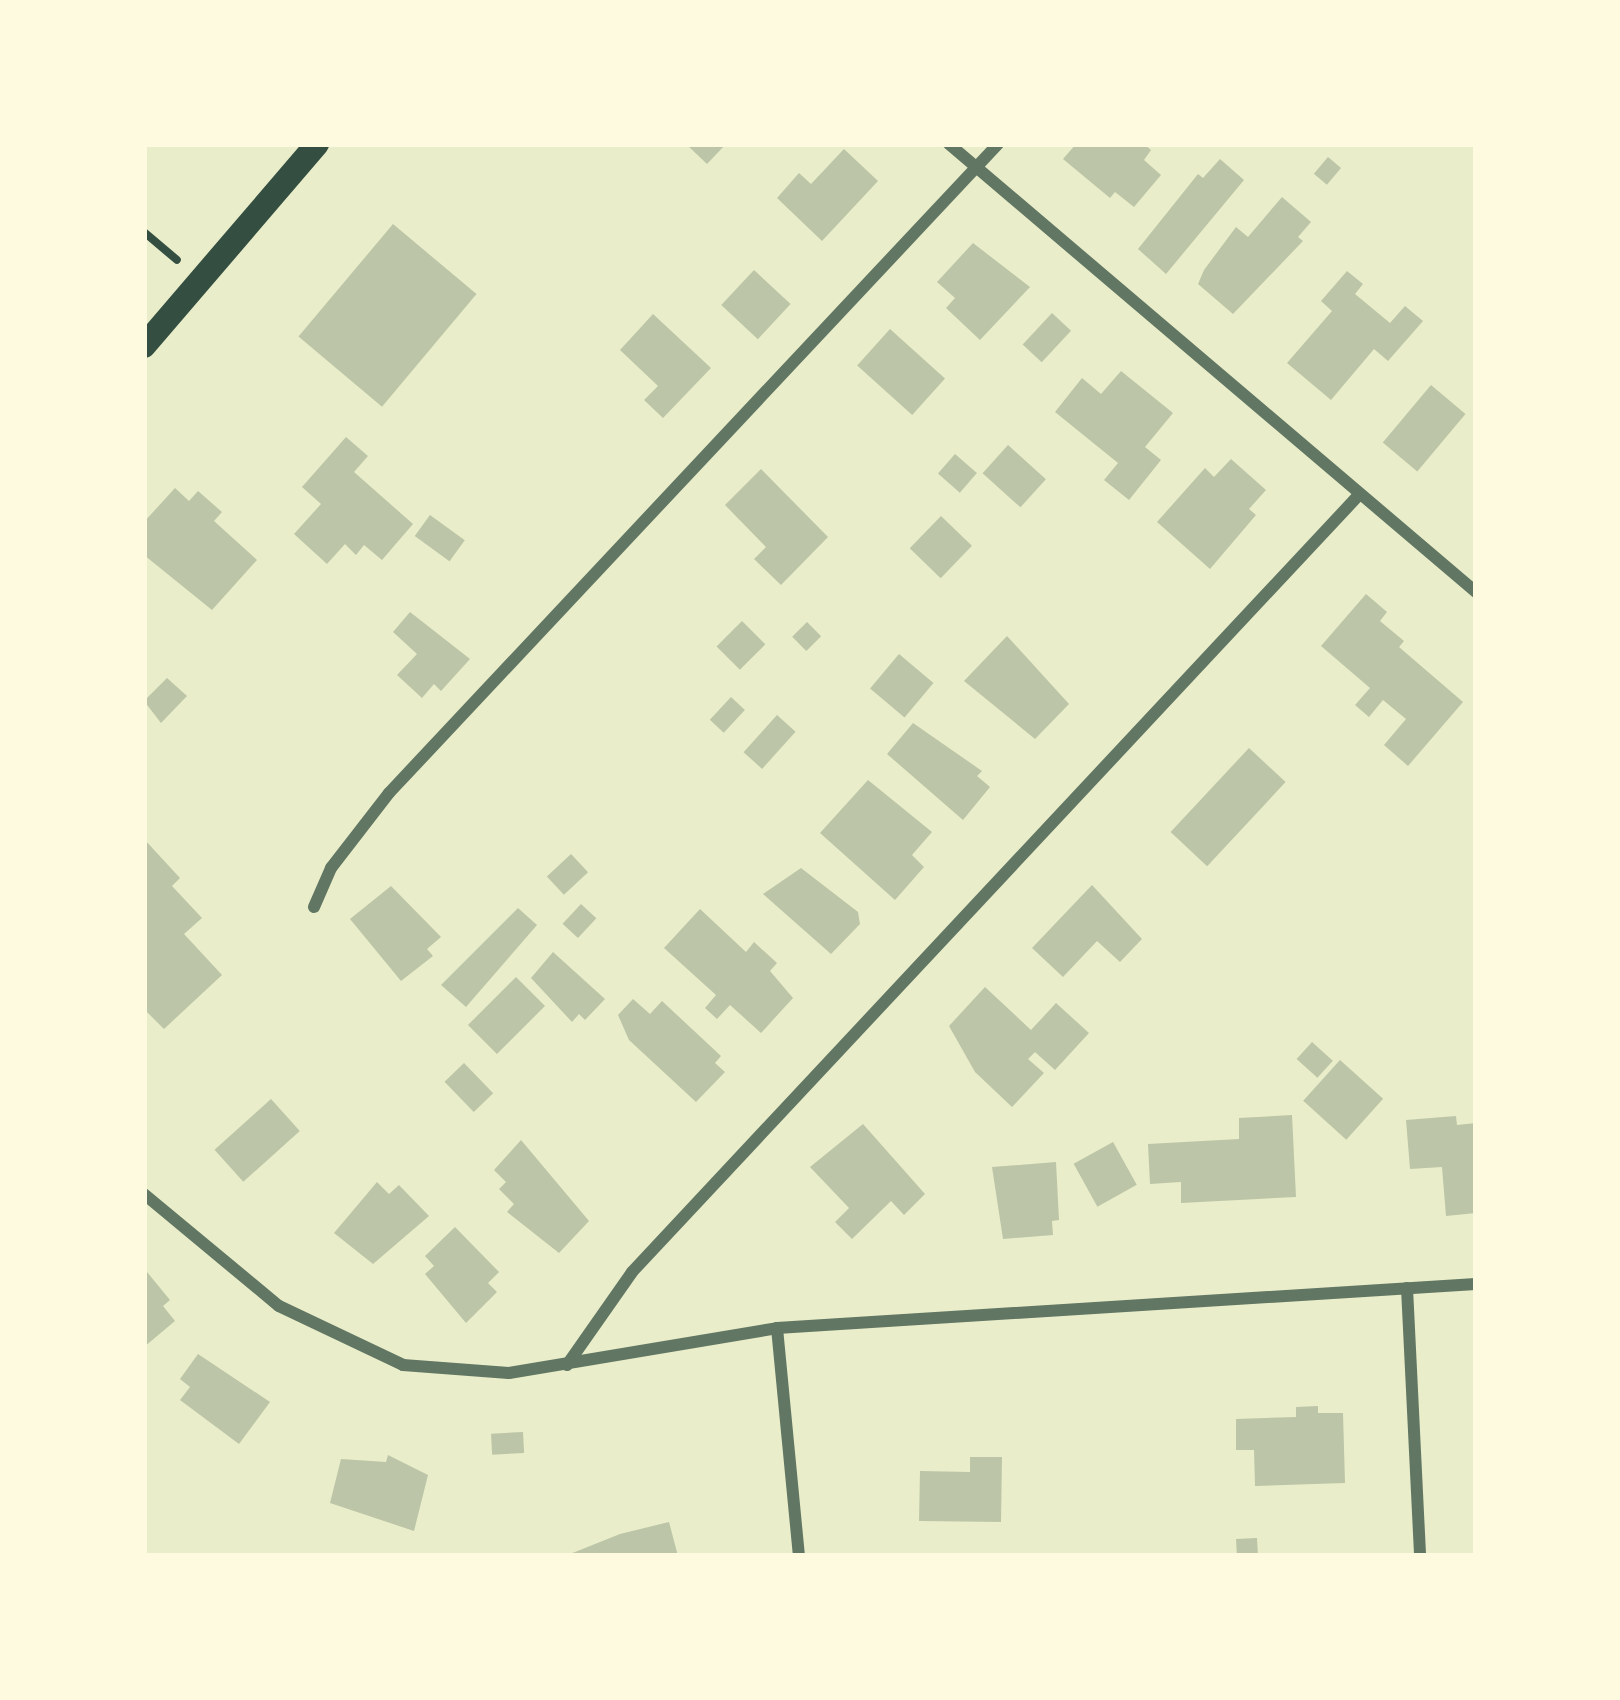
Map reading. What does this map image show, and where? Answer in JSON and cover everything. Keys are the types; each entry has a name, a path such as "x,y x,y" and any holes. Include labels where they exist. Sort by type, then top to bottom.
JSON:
{"main road":[{"path":"144,346 317,144"}],"street":[{"path":"950,144 1476,592"},
{"path":"314,907 331,868 389,793 998,144"},
{"path":"567,1365 647,1255 1358,496"},
{"path":"144,1194 224,1268 335,1338 403,1365 456,1374 567,1365 777,1328 1476,1284"},
{"path":"1407,1288 1420,1556"},
{"path":"777,1328 800,1556"}],"building":[{"path":"686,144 726,144 707,164"},
{"path":"1076,144 1144,144 1151,150 1144,160 1161,175 1134,207 1115,192 1110,198 1063,159"},
{"path":"844,149 878,181 822,241 777,198 799,173 811,184"},
{"path":"1328,157 1341,168 1327,185 1314,174"},
{"path":"1220,159 1244,180 1166,274 1138,249 1198,174 1203,178"},
{"path":"1282,197 1311,222 1298,237 1303,241 1233,314 1198,284 1236,227 1248,237"},
{"path":"393,224 476,294 382,407 299,337"},
{"path":"973,243 1030,287 980,340 946,308 955,298 937,282"},
{"path":"754,270 791,304 758,339 721,305"},
{"path":"1347,271 1363,284 1355,294 1390,323 1405,306 1423,321 1388,361 1374,349 1331,400 1287,363 1332,311 1321,301"},
{"path":"1052,313 1071,331 1042,362 1023,344"},
{"path":"653,314 711,368 663,418 644,400 658,386 620,350"},
{"path":"890,329 945,379 912,415 857,365"},
{"path":"1121,371 1173,413 1145,447 1161,460 1129,500 1104,480 1118,463 1055,412 1082,378 1101,394"},
{"path":"1431,385 1465,414 1417,471 1383,442"},
{"path":"346,437 368,456 354,472 413,524 382,560 364,545 356,555 345,544 327,564 294,534 321,504 302,487"},
{"path":"1008,445 1046,479 1020,507 983,473"},
{"path":"955,454 977,473 960,493 938,474"},
{"path":"1231,459 1266,490 1249,509 1256,515 1210,569 1157,522 1205,468 1214,477"},
{"path":"761,469 828,537 781,585 754,559 766,547 725,505"},
{"path":"175,488 189,501 198,491 222,512 214,521 257,560 212,610 144,555 144,522"},
{"path":"430,515 465,540 450,561 415,536"},
{"path":"941,516 972,546 941,578 910,548"},
{"path":"1366,594 1387,612 1380,621 1404,641 1399,647 1463,702 1408,766 1384,745 1406,719 1383,700 1369,717 1355,705 1370,688 1321,646"},
{"path":"410,612 470,659 441,691 434,684 422,698 397,675 417,654 393,632"},
{"path":"742,621 765,644 740,670 717,646"},
{"path":"807,622 821,636 806,651 792,637"},
{"path":"1007,636 1069,704 1035,739 964,681"},
{"path":"899,654 933,683 905,717 870,688"},
{"path":"167,678 187,696 161,723 144,701"},
{"path":"731,697 745,710 724,733 710,720"},
{"path":"777,715 796,732 762,769 744,752"},
{"path":"913,723 982,771 977,776 990,787 963,820 887,754"},
{"path":"1249,748 1286,782 1207,866 1171,832"},
{"path":"868,780 932,832 912,855 924,867 895,900 820,833"},
{"path":"144,839 180,878 172,886 202,918 184,934 222,975 164,1029 144,1009"},
{"path":"571,854 588,872 564,895 547,877"},
{"path":"801,868 858,912 860,924 831,954 763,894"},
{"path":"1092,885 1142,939 1120,962 1097,941 1063,977 1032,948"},
{"path":"391,886 441,937 427,949 433,956 401,981 350,919"},
{"path":"581,904 596,918 578,938 563,924"},
{"path":"518,908 537,925 466,1007 441,985"},
{"path":"700,909 746,952 754,942 777,963 770,971 793,998 761,1033 730,1005 717,1019 705,1008 716,995 664,948"},
{"path":"553,952 605,999 585,1020 579,1014 572,1022 531,978"},
{"path":"516,977 545,1006 497,1054 468,1025"},
{"path":"985,987 1031,1030 1056,1003 1089,1033 1055,1070 1035,1052 1028,1059 1044,1073 1012,1107 975,1072 949,1026"},
{"path":"633,999 650,1014 662,1001 721,1056 715,1063 725,1072 696,1102 629,1040 618,1015"},
{"path":"1312,1042 1333,1061 1317,1078 1297,1059"},
{"path":"1340,1060 1383,1099 1346,1140 1303,1101"},
{"path":"464,1063 493,1093 474,1112 445,1082"},
{"path":"271,1099 300,1131 243,1182 215,1150"},
{"path":"1292,1115 1296,1197 1181,1203 1181,1182 1150,1184 1148,1144 1239,1139 1239,1118"},
{"path":"1456,1116 1457,1125 1476,1123 1476,1213 1446,1216 1442,1167 1410,1169 1406,1120"},
{"path":"863,1124 925,1194 904,1215 891,1201 852,1239 835,1222 849,1208 810,1167"},
{"path":"521,1140 589,1221 559,1253 507,1212 514,1204 499,1189 506,1182 494,1170"},
{"path":"1113,1142 1137,1185 1097,1207 1074,1164"},
{"path":"1056,1162 1059,1220 1052,1221 1053,1235 1003,1239 992,1167"},
{"path":"377,1182 389,1194 399,1185 429,1216 373,1264 334,1233"},
{"path":"455,1227 499,1272 488,1283 497,1292 466,1323 425,1274 434,1266 425,1256"},
{"path":"147,1272 170,1300 163,1306 175,1321 144,1347"},
{"path":"198,1354 270,1402 239,1444 180,1400 190,1387 180,1379"},
{"path":"1318,1406 1318,1413 1343,1413 1345,1483 1255,1486 1254,1450 1236,1450 1236,1419 1296,1417 1296,1407"},
{"path":"523,1432 524,1453 492,1455 491,1434"},
{"path":"388,1455 428,1475 414,1531 330,1503 341,1459 386,1462"},
{"path":"970,1457 1002,1457 1001,1522 919,1521 920,1471 970,1472"},
{"path":"669,1522 678,1556 565,1556 620,1534"},
{"path":"1257,1538 1258,1556 1237,1556 1236,1539"}]}
